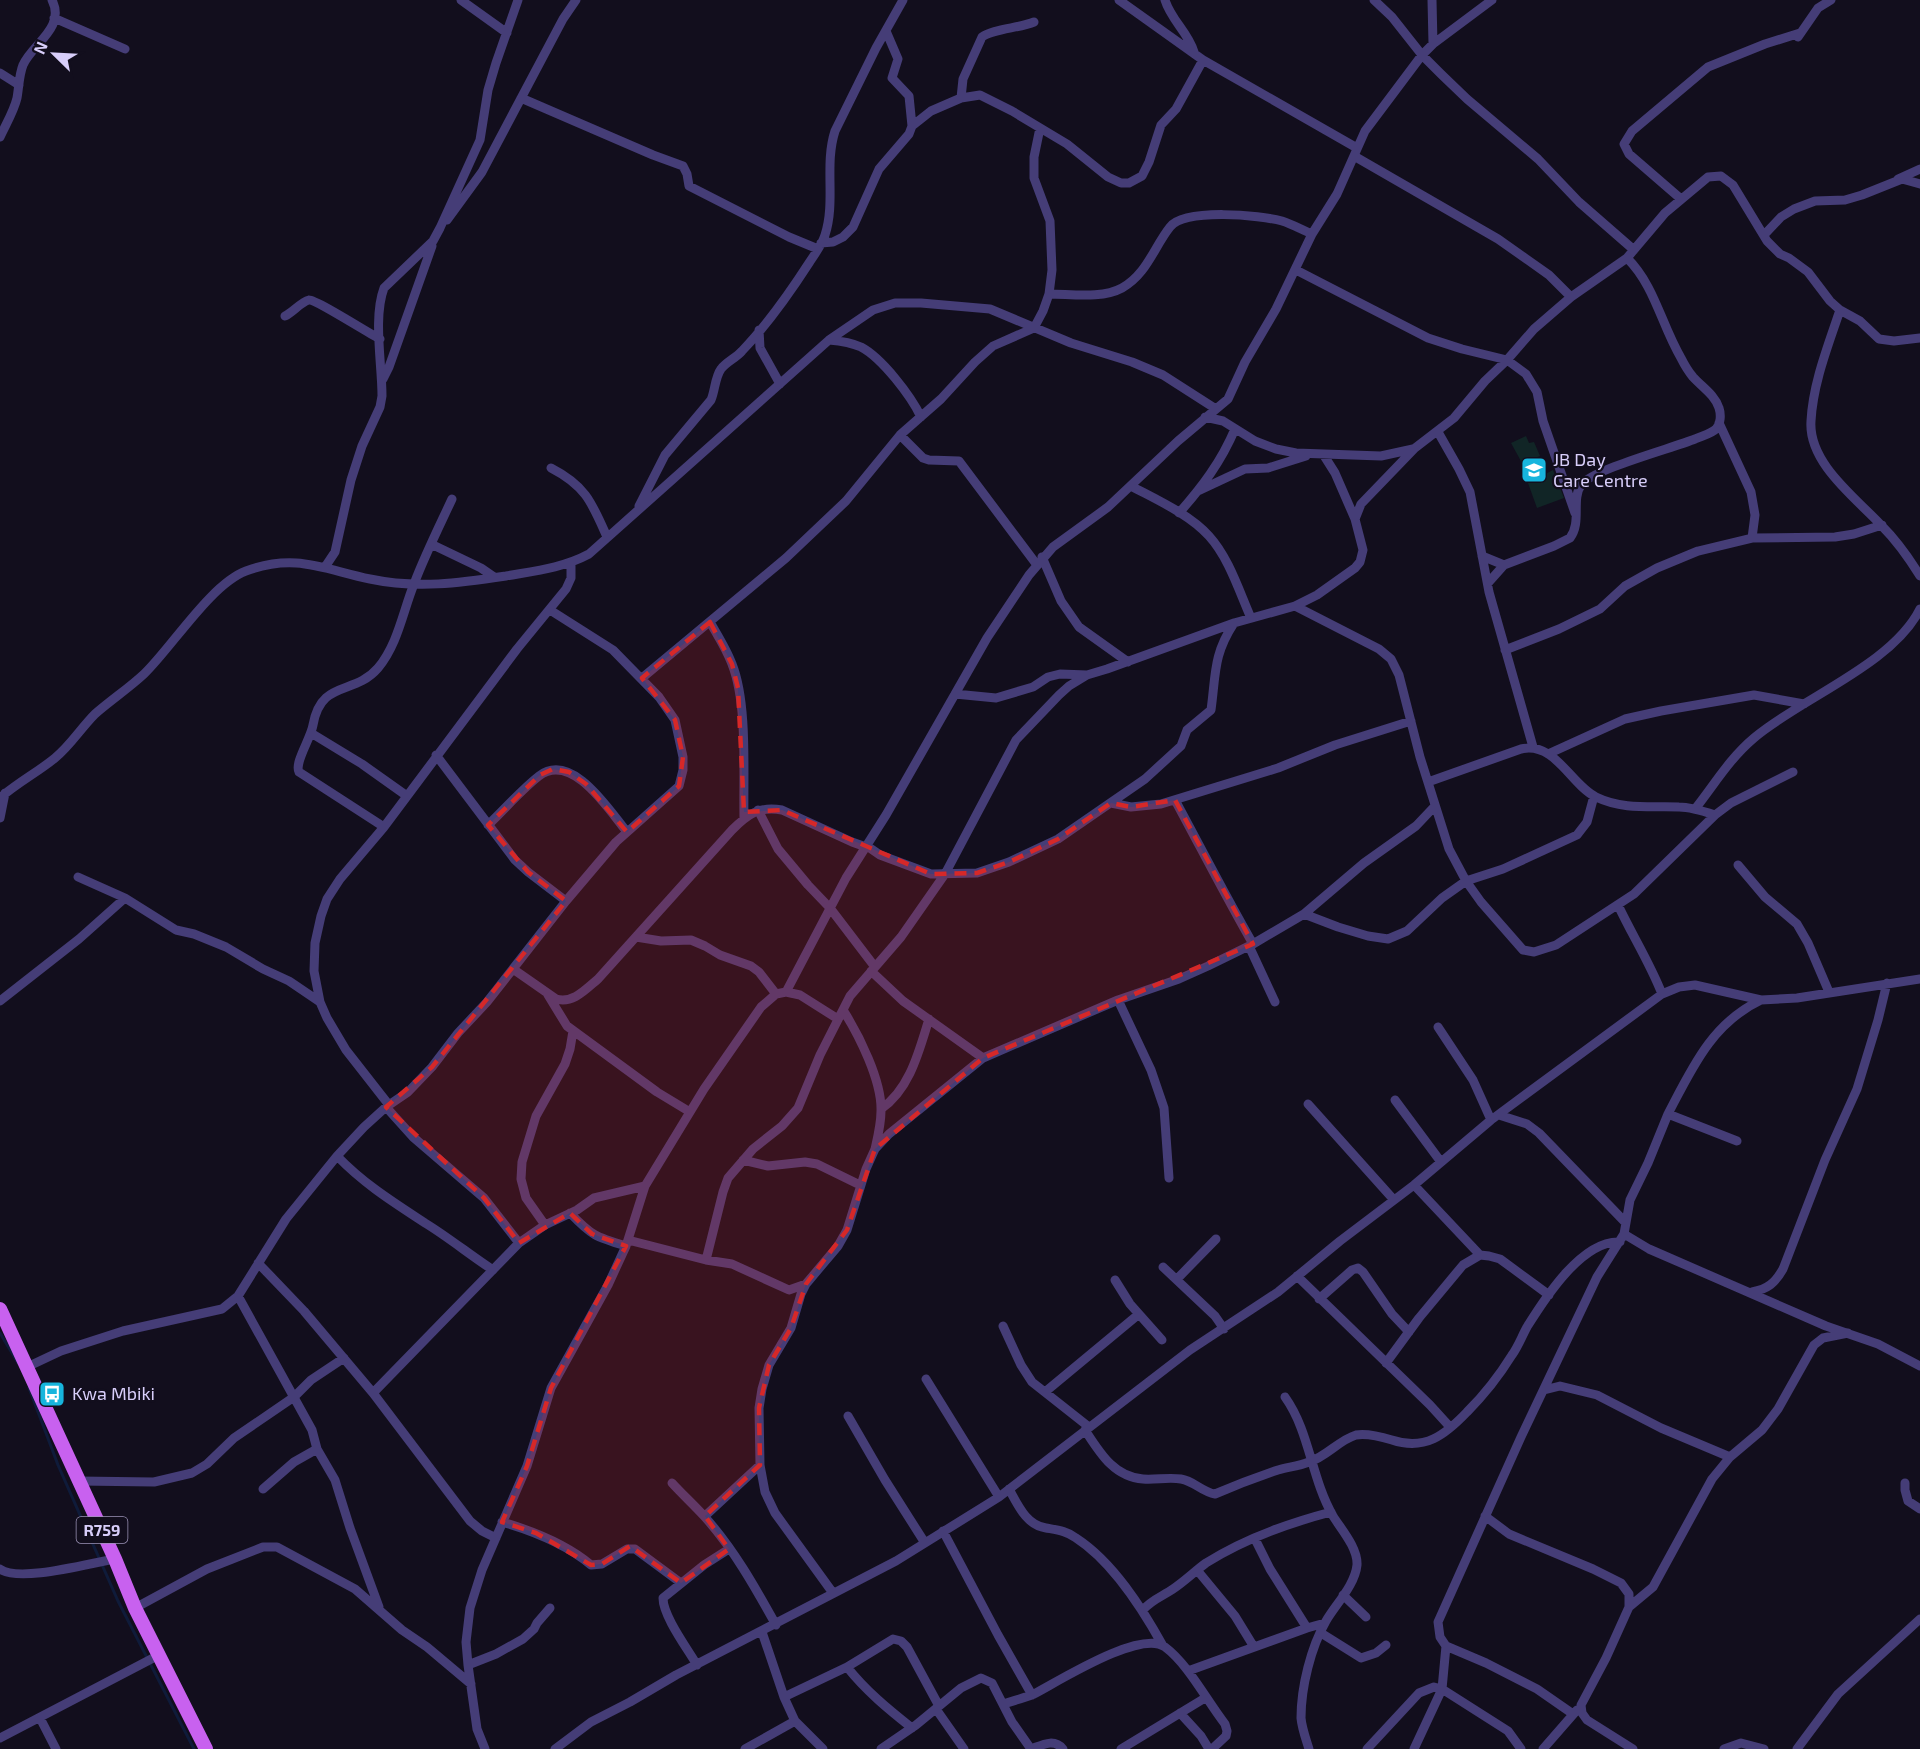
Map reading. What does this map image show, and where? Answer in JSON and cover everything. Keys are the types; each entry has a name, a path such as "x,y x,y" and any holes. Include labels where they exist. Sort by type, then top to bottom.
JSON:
{"main road":[{"name":"R759","path":"0,1309 115,1558 135,1608 206,1749"}],"street":[{"path":"0,137 17,99 24,63 46,35 54,18 55,5 52,0"},
{"path":"461,0 507,33"},
{"path":"382,381 433,241 480,140 488,90 518,0"},
{"path":"440,228 482,172 563,19 576,0"},
{"path":"637,510 665,455 711,400 720,370 740,354 796,284 820,246 829,217 829,162 835,131 903,0"},
{"path":"1119,0 1203,60 1498,239 1549,275 1571,297"},
{"path":"1128,7 1136,0"},
{"path":"1165,0 1169,13 1188,37 1194,53"},
{"path":"1374,0 1392,17 1422,56 1467,99 1538,159 1579,202 1634,250"},
{"path":"1432,0 1433,45"},
{"path":"786,992 830,908 987,638 1040,561 1053,547 1108,507 1205,417 1228,399 1245,362 1296,270 1311,234 1337,194 1365,131 1422,56 1492,0"},
{"path":"1682,199 1629,154 1624,144 1632,131 1708,68 1765,44 1798,36 1818,3 1831,0"},
{"path":"54,18 125,49"},
{"path":"962,98 963,79 982,37 987,33 1013,29 1034,22"},
{"path":"521,98 683,166 689,186 789,237 820,246 843,237 853,227 876,175 909,134 912,126 909,96 892,78 898,59 886,31"},
{"path":"912,126 932,111 962,98 975,94 984,96 1067,144 1108,177 1120,183 1129,183 1142,176 1161,125 1176,109 1203,60"},
{"path":"0,73 18,85"},
{"path":"642,678 786,558 846,501 900,435 957,383 975,362 993,346 1034,328 1049,294 1052,247 1050,222 1034,178 1034,157 1040,128"},
{"path":"1889,185 1904,175 1920,169"},
{"path":"1355,519 1361,504 1415,448 1454,418 1534,329 1571,297 1627,258 1665,213 1707,177 1720,176 1734,185 1767,241 1780,254 1808,272 1830,302 1840,310 1860,321 1879,339 1894,341 1920,338"},
{"path":"1764,235 1781,217 1794,208 1815,201 1845,200 1902,179 1920,184"},
{"path":"1049,294 1106,293 1122,288 1137,277 1149,263 1171,225 1177,220 1192,216 1248,214 1284,221 1311,234"},
{"path":"325,567 335,552 351,480 362,446 380,407 382,381 379,304 384,288 433,241"},
{"path":"1488,583 1503,566 1570,538 1577,521 1579,491 1587,480 1651,453 1709,433 1716,429 1719,423 1721,416 1717,402 1691,375 1664,326 1649,286 1638,269 1627,258"},
{"path":"1296,270 1428,338 1507,360 1526,374 1537,392 1544,421 1577,521"},
{"path":"285,316 312,300 380,339"},
{"path":"0,818 3,796 57,756 94,715 145,673 185,626 231,580 244,572 278,562 290,562 338,569 371,579 413,585 440,585 542,570 571,563 589,554 829,340 873,310 895,303 990,309 1071,343 1132,362 1163,375 1216,409"},
{"path":"1840,310 1816,384 1810,424 1818,454 1842,487 1882,525 1908,556 1920,576"},
{"path":"759,330 760,348 780,384"},
{"path":"829,340 849,342 871,353 914,401 921,417"},
{"path":"1205,417 1222,421 1255,441 1296,453 1381,456 1415,448"},
{"path":"1719,423 1751,492 1755,515 1752,538"},
{"path":"1179,513 1224,454 1235,429"},
{"path":"1438,432 1470,492 1488,583 1533,747"},
{"path":"900,435 923,458 959,461 1040,561 1061,601 1079,627 1128,662"},
{"path":"1198,491 1245,469 1268,468 1318,454"},
{"path":"706,1260 723,1192 729,1178 743,1160 782,1126 798,1108 850,996 901,937 945,874 1016,740 1059,695 1088,675 1234,623 1295,606 1317,595 1360,562 1362,550 1355,519 1335,473 1318,454"},
{"path":"551,468 579,486 588,497 607,537"},
{"path":"1131,486 1179,513 1209,536 1223,555 1251,618"},
{"path":"384,827 298,772 297,763 312,733 315,714 323,699 361,681 377,668 394,642 413,585 452,500"},
{"path":"1505,650 1600,609 1625,586 1657,568 1698,552 1752,538 1835,537 1882,525"},
{"path":"431,544 481,568 494,578"},
{"path":"335,552 338,569"},
{"path":"1482,556 1503,566"},
{"path":"519,1243 484,1198 413,1137 346,1050 320,1002 314,971 315,943 327,899 340,879 384,827 436,755 566,589 571,578 571,563"},
{"path":"1295,606 1378,649 1391,660 1399,675 1434,807 1449,849 1466,881 1502,926 1524,950 1529,952 1556,945 1618,905 1648,881 1715,814 1731,803 1793,772"},
{"path":"1695,809 1735,756 1754,738 1884,651 1905,630 1920,609"},
{"path":"27,1368 61,1351 123,1331 222,1309 238,1296 286,1219 337,1156 364,1127 387,1106 408,1092 432,1067 616,842 678,786 683,770 683,757 675,720 659,697 613,650 550,610"},
{"path":"710,622 732,664 738,688 742,715 744,818"},
{"path":"513,969 548,995 563,1001 575,998 598,979 744,818 758,810 769,808 782,810 852,842 867,846 880,855 932,874 977,873 1009,862 1058,839 1145,779 1181,746 1188,729 1211,710 1214,672 1225,638 1234,623"},
{"path":"955,693 996,698 1033,687 1048,677 1060,674 1088,675"},
{"path":"1548,754 1625,719 1661,711 1754,695 1804,704"},
{"path":"1112,803 1131,807 1161,804 1278,768 1335,745 1411,721"},
{"path":"312,733 407,796"},
{"path":"1428,782 1521,749 1533,747 1548,754 1594,796 1614,804 1635,807 1681,806 1715,814"},
{"path":"436,755 515,860 567,900"},
{"path":"488,825 540,775 553,769 569,772 586,784 627,832"},
{"path":"1304,914 1368,936 1388,939 1407,931 1442,897 1466,881 1503,869 1577,835 1587,822 1594,796"},
{"path":"1175,800 1251,945 1275,1002"},
{"path":"876,1149 889,1134 982,1058 1118,1000 1179,979 1251,945 1304,914 1364,863 1416,826 1434,807"},
{"path":"758,810 778,849 830,908 873,969 903,1001 982,1058"},
{"path":"1738,866 1765,897 1797,924 1808,943 1829,992"},
{"path":"78,877 125,898 176,930 194,934 226,947 289,981 320,1002"},
{"path":"0,1001 79,939 125,898"},
{"path":"1618,905 1662,994"},
{"path":"636,937 661,941 691,940 720,955 751,966 759,972 776,994"},
{"path":"555,1749 591,1722 896,1561 999,1497 1190,1350 1278,1292 1495,1118 1662,994 1679,987 1695,986 1761,1000 1797,998 1920,979"},
{"path":"1752,1292 1770,1287 1783,1269 1857,1089 1887,983"},
{"path":"485,1749 477,1729 468,1665 466,1642 470,1608 482,1570 527,1466 551,1388 608,1285 627,1243 645,1186 690,1112 761,1007 776,994 786,992 800,995 840,1014 857,1032 867,1055 881,1109 876,1149 860,1185 847,1230 838,1246 806,1284 791,1328 770,1365 762,1389 759,1408 760,1465 765,1492 775,1513 833,1593"},
{"path":"548,995 562,1019 573,1031 657,1092 690,1112"},
{"path":"1118,1000 1150,1070 1164,1108 1169,1178"},
{"path":"1573,1714 1537,1689 1446,1646 1440,1637 1438,1622 1597,1277 1622,1238 1630,1200 1668,1114 1699,1056 1730,1018 1761,1000"},
{"path":"881,1109 892,1101 902,1088 916,1058 929,1019"},
{"path":"1438,1028 1495,1118 1527,1124 1539,1133 1625,1222"},
{"path":"545,1225 526,1198 521,1179 522,1162 536,1116 565,1064 573,1031"},
{"path":"1395,1100 1441,1162"},
{"path":"1308,1104 1394,1200"},
{"path":"1668,1114 1737,1142"},
{"path":"337,1156 357,1177 387,1199 493,1270"},
{"path":"743,1160 768,1167 805,1162 817,1164 860,1185"},
{"path":"1414,1185 1480,1255"},
{"path":"373,1393 519,1243 545,1225 594,1198 645,1186"},
{"path":"570,1213 592,1234 601,1239 732,1264 789,1290 806,1284"},
{"path":"1003,1326 1021,1365 1032,1382 1087,1429 1111,1466 1132,1478 1184,1480 1215,1494 1251,1479 1311,1462 1357,1435 1380,1436 1408,1445 1420,1445 1431,1441 1467,1412 1494,1382 1549,1294 1573,1266 1590,1250 1622,1238 1752,1292 1826,1326 1888,1348 1920,1366"},
{"path":"1177,1279 1216,1239"},
{"path":"1386,1363 1463,1265 1480,1255 1500,1259 1549,1294"},
{"path":"258,1263 304,1311 373,1393 470,1521 495,1538"},
{"path":"1163,1267 1215,1316 1224,1329"},
{"path":"1319,1299 1352,1270 1358,1268 1392,1314 1409,1332"},
{"path":"1297,1276 1450,1427"},
{"path":"1115,1280 1130,1304 1162,1340"},
{"path":"238,1296 312,1431 317,1449 335,1480 379,1609"},
{"path":"1045,1392 1139,1314"},
{"path":"1629,1607 1653,1587 1712,1479 1730,1457 1762,1430 1773,1417 1817,1341 1848,1333"},
{"path":"79,1481 154,1482 192,1473 207,1464 234,1438 294,1397 312,1380 344,1358"},
{"path":"926,1379 999,1497"},
{"path":"1544,1390 1560,1386 1597,1395 1661,1428 1730,1457"},
{"path":"1285,1397 1296,1413 1311,1462 1331,1512 1356,1554 1357,1565 1353,1577 1323,1628 1304,1684 1302,1718 1309,1749"},
{"path":"848,1416 925,1543"},
{"path":"263,1489 294,1462 317,1449"},
{"path":"705,1516 760,1465"},
{"path":"672,1483 705,1516 754,1586 776,1625"},
{"path":"1905,1483 1908,1501 1920,1509"},
{"path":"1009,1489 1029,1521 1043,1528 1067,1532 1078,1538 1123,1583 1143,1610 1163,1646 1188,1671 1225,1724 1226,1736 1210,1749 1180,1713"},
{"path":"1143,1610 1147,1604 1215,1559 1255,1539 1305,1519 1331,1512"},
{"path":"1485,1516 1509,1534 1621,1583 1629,1593 1629,1607 1581,1705 1544,1749"},
{"path":"502,1522 536,1533 591,1565 602,1564 627,1549 635,1549 681,1583"},
{"path":"943,1531 1032,1695"},
{"path":"1255,1539 1270,1569 1307,1628"},
{"path":"135,1608 207,1569 263,1547 277,1547 355,1589 402,1630 427,1647 471,1684"},
{"path":"697,1665 671,1621 663,1601 669,1592 729,1549"},
{"path":"0,1569 7,1574 30,1574 115,1558"},
{"path":"1197,1570 1235,1616 1254,1647"},
{"path":"1343,1595 1366,1617"},
{"path":"468,1665 496,1654 523,1639 550,1608"},
{"path":"1797,1749 1838,1694 1920,1620"},
{"path":"1188,1671 1307,1628 1323,1628 1361,1658 1376,1653 1386,1645"},
{"path":"762,1632 784,1697 795,1721 823,1749"},
{"path":"784,1697 847,1667 890,1640 897,1639 907,1647 937,1707 964,1749"},
{"path":"1003,1704 1032,1695 1120,1651 1152,1642 1163,1646"},
{"path":"1414,1749 1442,1689 1446,1646"},
{"path":"0,1738 159,1655"},
{"path":"847,1667 859,1683 912,1728"},
{"path":"882,1749 961,1688 981,1678 992,1683 1012,1722 1031,1749 1052,1742 1059,1744 1063,1749"},
{"path":"1366,1749 1419,1694 1434,1687 1442,1689 1502,1726 1521,1749"},
{"path":"1121,1749 1205,1698"},
{"path":"1581,1705 1582,1713 1587,1720 1633,1749"},
{"path":"40,1718 56,1749"},
{"path":"745,1749 795,1721"},
{"path":"1724,1749 1741,1743 1764,1749"}],"highlighted area":[{"path":"710,622 732,664 738,688 744,812 782,810 931,874 977,873 1009,862 1058,839 1111,803 1131,807 1175,800 1253,944 983,1058 875,1149 847,1230 806,1284 791,1328 769,1365 759,1408 760,1465 705,1516 729,1549 681,1583 630,1546 602,1564 591,1565 536,1533 502,1522 527,1466 551,1388 626,1246 592,1234 570,1213 519,1243 484,1198 386,1107 432,1067 566,901 528,872 488,825 540,775 553,769 569,772 586,784 627,832 679,786 683,757 675,720 642,678"}],"green space":[{"path":"1526,436 1529,443 1534,442 1540,456 1522,463 1511,443"},
{"path":"1553,470 1564,498 1537,508 1528,483"}],"waterway":[{"path":"0,1333 18,1363"},
{"path":"29,1388 58,1465 118,1601 194,1749"}],"place":[{"name":"JB Day Care Centre","path":"1534,470"},
{"name":"Kwa Mbiki","path":"52,1394"}]}
